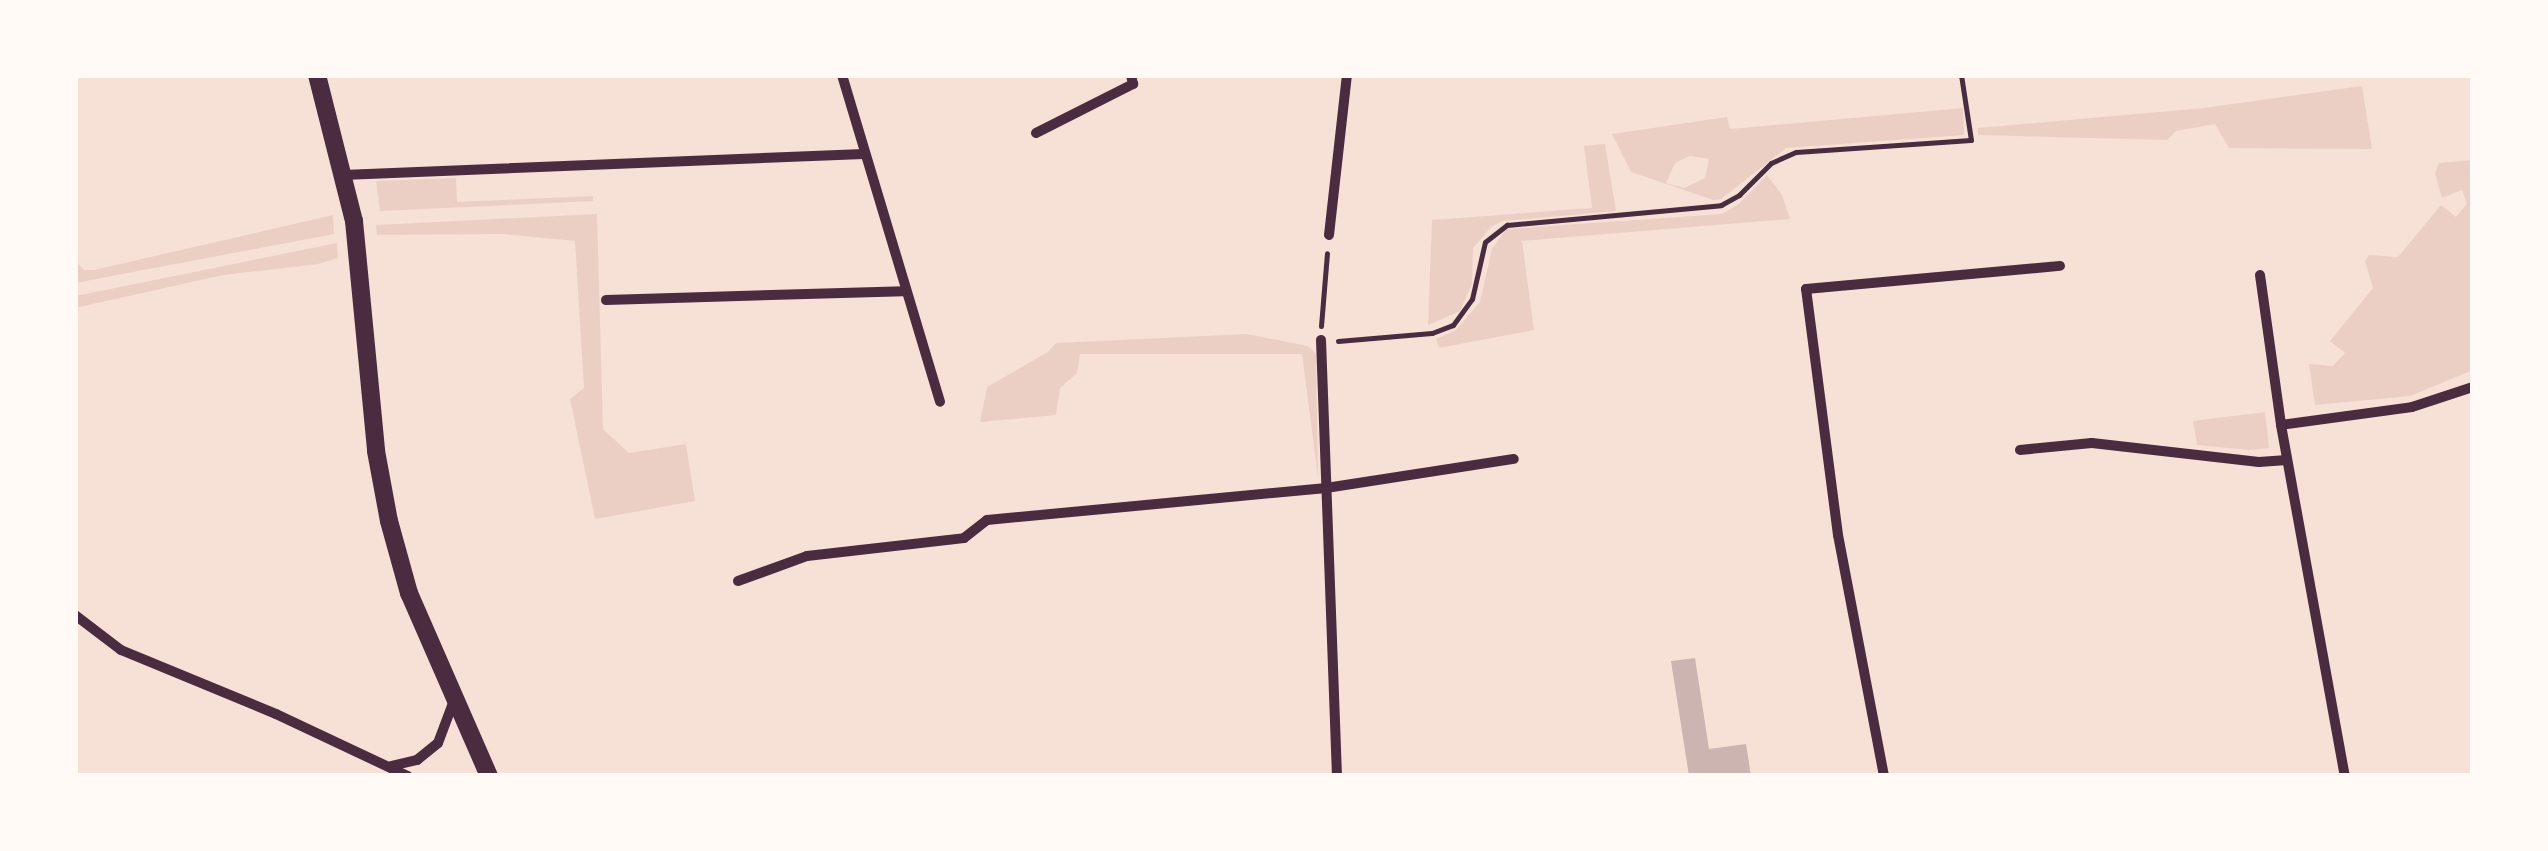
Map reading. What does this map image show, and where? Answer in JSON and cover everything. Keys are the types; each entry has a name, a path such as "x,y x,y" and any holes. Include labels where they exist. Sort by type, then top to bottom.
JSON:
{"street":[{"path":"317,75 356,234 376,451 389,521 409,593 489,776"},
{"path":"842,75 940,402"},
{"path":"1036,133 1132,84 1131,75"},
{"path":"1329,235 1347,75"},
{"path":"343,175 864,154"},
{"path":"1884,776 1838,535 1806,289 2060,266"},
{"path":"2260,275 2281,426 2345,776"},
{"path":"606,300 904,291"},
{"path":"1320,340 1337,776"},
{"path":"2281,426 2412,407 2473,388"},
{"path":"2020,450 2092,443 2259,462 2287,460"},
{"path":"738,581 807,556 964,538 986,520 1326,488 1514,459"},
{"path":"75,614 130,655 408,776"},
{"path":"390,766 417,760 438,744 454,702"}],"path":[{"path":"1329,235 1320,340 1420,334 1453,326 1472,299 1486,242 1507,225 1721,205 1739,195 1778,158 1796,152 1971,140 1962,75"}],"shaded area":[{"path":"2362,86 2372,149 2229,148 2215,124 2176,131 2167,140 1978,135 1978,128 2204,108"},
{"path":"1963,108 1964,135 1786,148 1721,199 1713,200 1631,172 1612,134 1727,117 1730,129","holes":["1690,156 1709,159 1705,178 1684,188 1666,183 1675,163"]},
{"path":"1605,144 1616,211 1503,221 1492,226 1473,248 1472,284 1460,311 1428,325 1432,220 1592,208 1584,146"},
{"path":"2473,160 2473,370 2410,396 2315,405 2309,364 2333,366 2345,353 2330,341 2373,288 2365,261 2369,255 2398,257 2441,205 2456,217 2467,204 2462,190 2442,198 2435,174 2439,163"},
{"path":"1767,175 1782,195 1790,219 1522,241 1534,330 1439,348 1436,339 1456,330 1480,302 1492,249 1506,229 1722,214 1739,204"},
{"path":"456,178 457,202 593,196 593,201 380,211 376,181"},
{"path":"597,214 603,429 629,453 686,444 695,501 595,519 570,399 584,388 575,241 503,234 377,235 376,225"},
{"path":"333,215 334,234 75,283 75,260 84,270 94,270"},
{"path":"337,243 338,258 318,264 223,275 75,308 75,296"},
{"path":"1247,334 1308,346 1316,354 1318,477 1302,354 1080,354 1077,373 1060,388 1056,415 980,422 987,387 1048,352 1056,343"},
{"path":"2265,412 2269,448 2197,445 2193,421"}],"building":[{"path":"1695,658 1709,749 1746,744 1751,776 1689,776 1671,661"}]}
